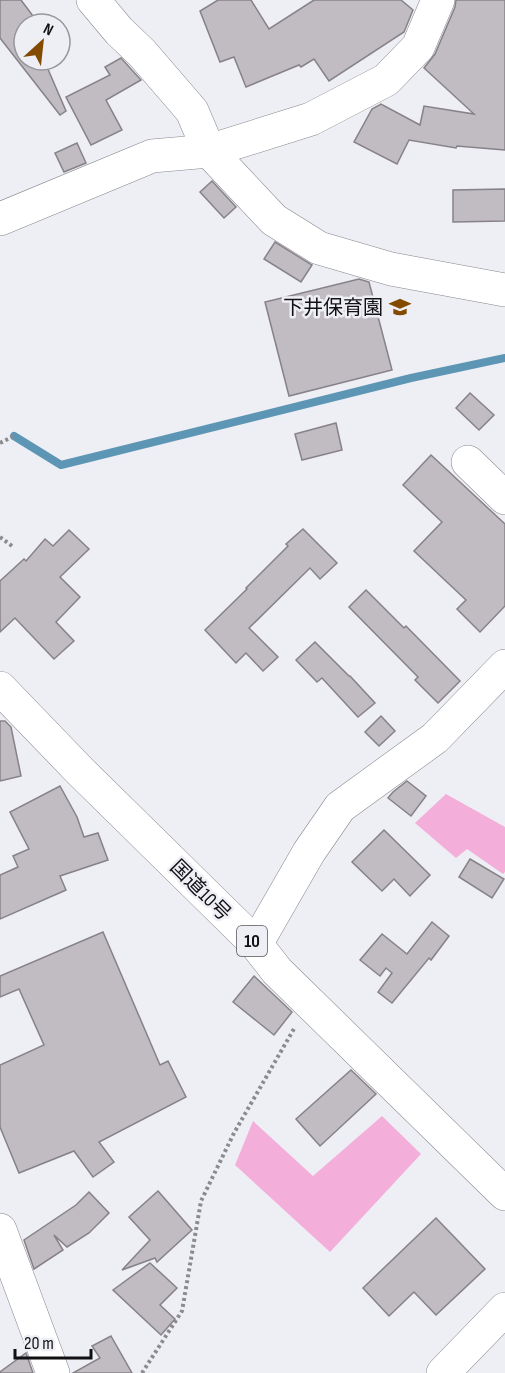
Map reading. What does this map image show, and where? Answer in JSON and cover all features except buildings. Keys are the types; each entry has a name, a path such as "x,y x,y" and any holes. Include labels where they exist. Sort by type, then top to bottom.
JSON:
{"main road":[{"path":"93,0 192,111 209,152 274,220 319,248 391,269 505,290"},
{"path":"0,219 152,156 209,152 311,119 386,80 418,47 438,0"},
{"path":"468,462 505,498"},
{"path":"256,944 309,852 340,807 435,738 505,666"},
{"name":"国道10号","path":"0,688 81,772 256,944 277,971 505,1194"},
{"path":"0,1230 53,1373"},
{"path":"443,1373 505,1309"}],"path":[{"path":"0,442 14,436"},
{"path":"0,537 12,546"},
{"path":"142,1373 182,1311 201,1201 234,1132 310,1003"}],"shaded area":[{"path":"446,794 505,827 505,872 503,874 467,849 456,858 415,823"},
{"path":"382,1116 421,1154 330,1252 235,1165 253,1121 313,1176"}],"waterway":[{"path":"14,436 61,465 411,378 505,358"}],"place":[{"name":"下井保育園","path":"400,307"}]}
